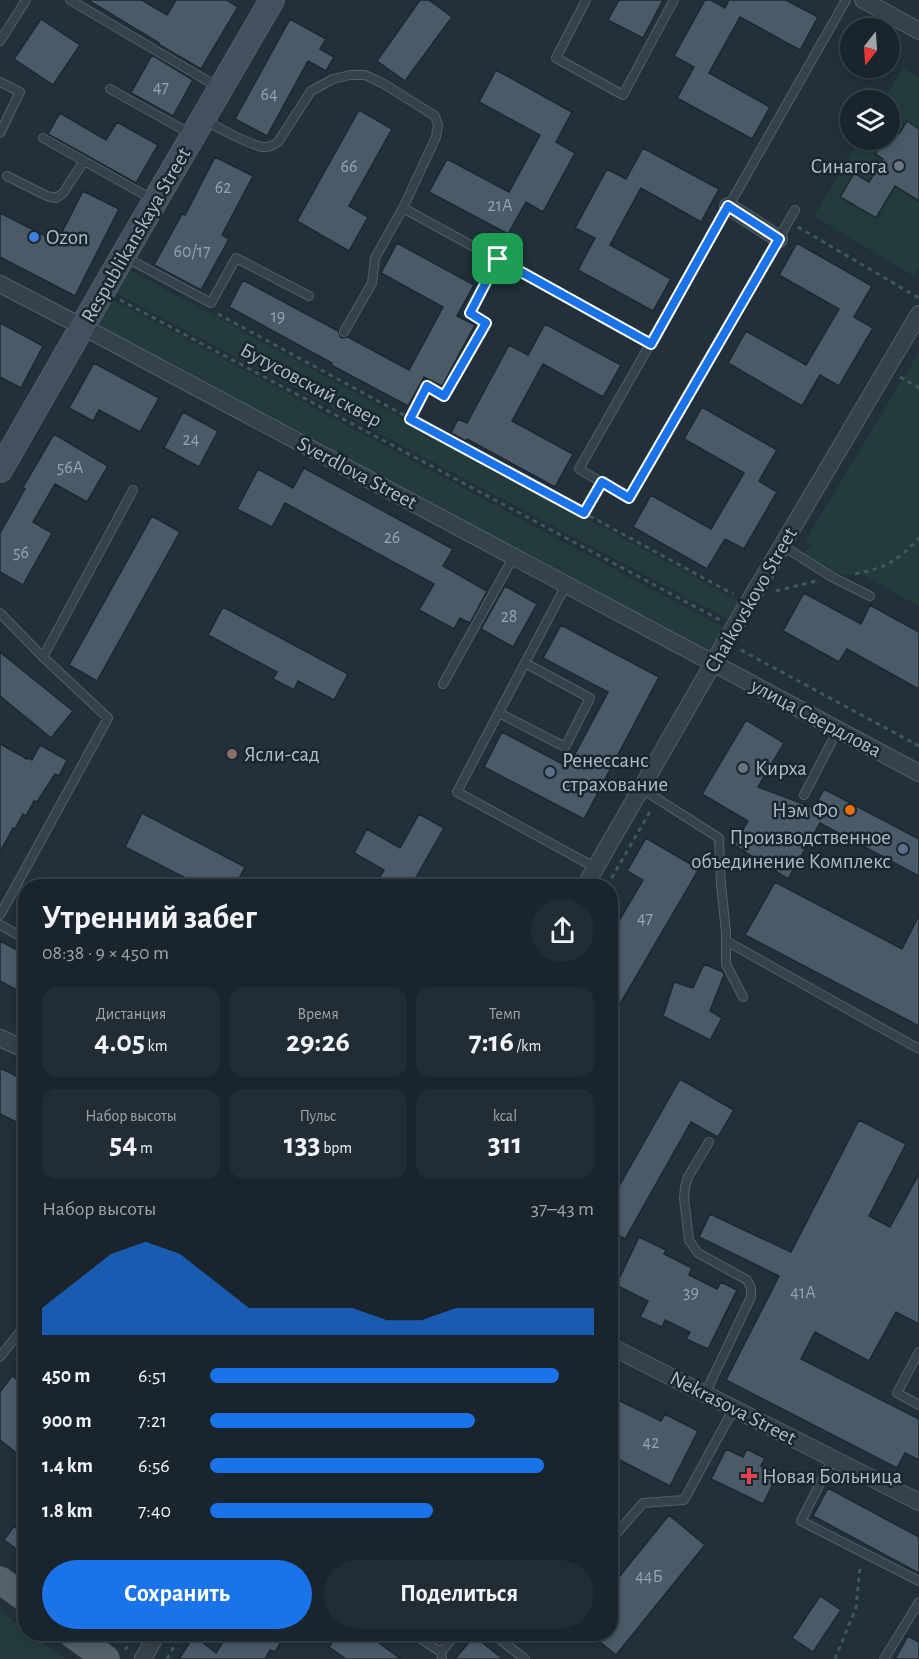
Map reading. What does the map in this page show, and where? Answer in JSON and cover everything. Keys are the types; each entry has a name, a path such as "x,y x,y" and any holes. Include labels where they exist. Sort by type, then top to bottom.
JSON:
{"main road":[{"name":"Respublikanskaya Street","path":"0,471 272,0"},
{"path":"0,1580 18,1593"},
{"path":"87,1641 116,1654"}],"street":[{"path":"863,0 919,31"},
{"path":"728,206 779,239"},
{"name":"Sverdlova Street","path":"0,284 713,663"},
{"name":"Chaikovskovo Street","path":"589,879 734,627 919,314"},
{"name":"улица Свердлова","path":"713,663 919,773"},
{"path":"0,1038 18,1046"},
{"name":"Nekrasova Street","path":"618,1350 919,1502"},
{"path":"143,1659 153,1641"}],"lane":[{"path":"0,41 26,0"},
{"path":"70,0 221,88"},
{"path":"586,0 556,58 623,95 674,0"},
{"path":"795,210 629,498 579,469 846,0"},
{"path":"110,89 199,127 223,130 263,148 278,142 311,91 333,79 350,75 365,75 384,84 435,116 438,125 436,137 404,208 375,258 372,283 344,332"},
{"path":"0,82 20,92 0,133"},
{"path":"43,138 155,201"},
{"path":"7,176 47,196 56,198 63,194 84,161"},
{"path":"404,208 651,344"},
{"path":"123,256 211,303 236,258 309,296"},
{"path":"44,657 133,490"},
{"path":"783,546 832,578 870,596"},
{"path":"443,684 514,556"},
{"path":"566,585 457,792 596,868"},
{"path":"0,613 108,718 20,879"},
{"path":"499,713 564,747 570,737 590,698 525,663"},
{"path":"804,795 839,731"},
{"path":"642,789 718,838 726,964 743,997"},
{"path":"0,915 18,882"},
{"path":"0,925 18,935"},
{"path":"726,941 919,1049"},
{"path":"705,1394 751,1297 751,1288 747,1280 698,1253 689,1240 684,1198 685,1187 688,1177 709,1142"},
{"path":"0,1357 18,1334"},
{"path":"919,1352 897,1393 919,1405"},
{"path":"618,1532 643,1503 684,1500 734,1408"},
{"path":"833,1458 801,1521 919,1581"},
{"path":"884,1659 919,1602"},
{"path":"422,1641 441,1656 451,1641"},
{"path":"502,1641 525,1659"}],"path":[{"path":"789,221 919,297"},
{"path":"410,419 427,386 444,396 486,323 470,313 498,259"},
{"name":"Бутусовский сквер","path":"118,299 734,627"},
{"path":"212,311 733,594"},
{"path":"584,513 602,482"},
{"path":"835,1659 856,1608 862,1552"},
{"path":"116,1654 128,1641"},
{"path":"166,1659 178,1641"}],"green space":[{"path":"903,68 919,77 919,129 907,121 900,132 900,90 890,90 897,78 900,78"},
{"path":"854,150 878,150 875,154 883,159 874,173 919,201 919,268 914,276 814,216"},
{"path":"126,268 740,602 728,619 112,291"},
{"path":"108,297 724,628 709,653 92,323"},
{"path":"919,352 919,606 860,573 846,575 805,567 797,560 811,545 805,541"},
{"path":"0,1610 18,1624 18,1641 41,1641 65,1659 0,1659"}],"building":[{"path":"88,0 142,0 167,15 176,0 227,0 238,7 201,69"},
{"path":"420,0 429,0 452,17 405,81 377,61"},
{"path":"619,0 663,0 643,38 608,20"},
{"path":"705,0 711,0 725,8 729,0 786,0 818,17 800,50 740,17 709,73 770,107 752,139 677,98 694,67 674,56"},
{"path":"41,19 80,45 53,85 14,59"},
{"path":"290,19 326,39 320,49 334,57 326,71 308,61 267,136 235,119"},
{"path":"152,55 193,80 173,116 131,93"},
{"path":"496,70 572,112 556,142 575,153 543,212 526,202 508,234 429,192 447,159 509,192 540,135 479,102"},
{"path":"359,110 392,129 349,206 368,217 349,251 297,221"},
{"path":"60,113 106,140 117,122 158,145 136,183 48,134"},
{"path":"907,121 919,129 919,201 895,186 876,218 840,197 854,173 869,182 883,159 875,154 878,150 900,150 900,132"},
{"path":"643,148 719,189 701,222 641,188 610,245 671,279 653,311 578,270 595,238 575,228 607,169 626,179"},
{"path":"215,157 253,176 222,235 229,239 201,290 154,265 182,214 185,215"},
{"path":"83,191 119,209 75,296 0,257 0,213 57,242"},
{"path":"397,243 474,285 457,316 475,325 442,386 424,377 408,406 229,307 243,280 338,331 341,338 348,337 409,370 443,307 381,273"},
{"path":"797,243 872,286 854,317 873,328 839,386 820,375 802,406 728,363 746,331 806,365 839,309 779,275"},
{"path":"0,323 43,346 21,388 0,377"},
{"path":"545,324 621,365 603,397 543,364 512,421 573,454 555,487 467,439 466,441 451,433 458,419 467,423 509,345 528,355"},
{"path":"94,363 159,398 140,432 99,410 93,421 69,408"},
{"path":"702,407 777,450 759,481 777,492 744,549 725,539 707,569 633,527 651,495 711,529 744,473 684,439"},
{"path":"183,412 218,431 199,467 164,448"},
{"path":"54,434 108,466 87,502 55,484 33,522 52,533 23,585 0,572 0,533 25,489 23,487"},
{"path":"304,468 453,549 443,566 487,591 470,623 460,618 454,629 419,610 434,584 285,503 272,527 237,509 258,469 293,488"},
{"path":"152,516 180,532 97,681 69,665"},
{"path":"505,586 537,604 513,647 481,629"},
{"path":"804,593 861,624 870,605 919,632 919,689 847,649 839,662 783,631"},
{"path":"223,607 348,674 334,700 298,681 294,690 273,679 277,672 208,635"},
{"path":"561,625 659,677 584,819 484,767 502,732 568,767 608,692 543,658"},
{"path":"0,652 73,711 51,738 0,696"},
{"path":"746,720 784,743 758,787 814,808 824,789 919,839 919,876 820,823 788,879 734,845 748,821 702,794"},
{"path":"0,744 32,760 40,745 67,760 59,776 55,774 37,802 34,801 26,816 23,814 0,852"},
{"path":"142,813 245,867 239,879 187,879 125,847"},
{"path":"419,814 444,828 415,879 379,879 384,870 354,853 367,829 400,848"},
{"path":"646,838 699,869 618,1007 618,922 643,880 627,871"},
{"path":"775,882 902,949 919,915 919,1026 745,935"},
{"path":"0,941 18,951 18,991 0,981"},
{"path":"704,964 723,972 724,975 710,1011 722,1018 710,1040 663,1016 674,982 693,988"},
{"path":"0,1068 18,1077 18,1123 0,1114"},
{"path":"680,1079 734,1110 718,1137 691,1122 625,1239 618,1235 618,1188"},
{"path":"859,1120 906,1144 869,1216 890,1227 919,1174 919,1324 896,1312 869,1361 815,1332 801,1359 919,1419 919,1460 905,1453 897,1468 726,1380 779,1276 699,1237 710,1214 791,1252"},
{"path":"639,1237 666,1250 664,1254 692,1268 689,1275 717,1289 721,1282 737,1290 708,1349 686,1339 690,1332 665,1320 662,1327 640,1317 648,1301 618,1286 618,1281"},
{"path":"12,1376 18,1380 18,1454 0,1440 0,1392"},
{"path":"618,1400 661,1421 665,1414 698,1431 670,1486 618,1459"},
{"path":"726,1449 743,1457 747,1449 765,1458 761,1466 778,1474 763,1504 711,1479"},
{"path":"828,1488 919,1537 919,1573 813,1516"},
{"path":"669,1515 705,1545 616,1655 599,1641 618,1641 618,1578"},
{"path":"14,1526 17,1529 18,1550 4,1540"},
{"path":"820,1596 841,1610 813,1652 792,1638"},
{"path":"908,1636 919,1642 919,1659 895,1659"},
{"path":"191,1641 200,1641 216,1653 224,1641 282,1641 275,1652 270,1650 265,1659 179,1659"},
{"path":"333,1641 377,1641 401,1659 346,1659 329,1647"},
{"path":"470,1641 480,1641 503,1659 455,1659"}],"place":[{"name":"Синагога","path":"899,166"},
{"name":"Ozon","path":"34,237"},
{"name":"Ясли-сад","path":"232,754"},
{"name":"Кирха","path":"743,768"},
{"name":"Ренессанс страхование","path":"550,772"},
{"name":"Нэм Фо","path":"850,810"},
{"name":"Производственное объединение Комплекс","path":"903,849"},
{"name":"Новая Больница","path":"749,1476"}],"route":[{"path":"728,206 779,239 629,498 602,482 584,513 410,419 427,386 444,396 486,323 470,313 498,259 651,344 728,206"}]}
